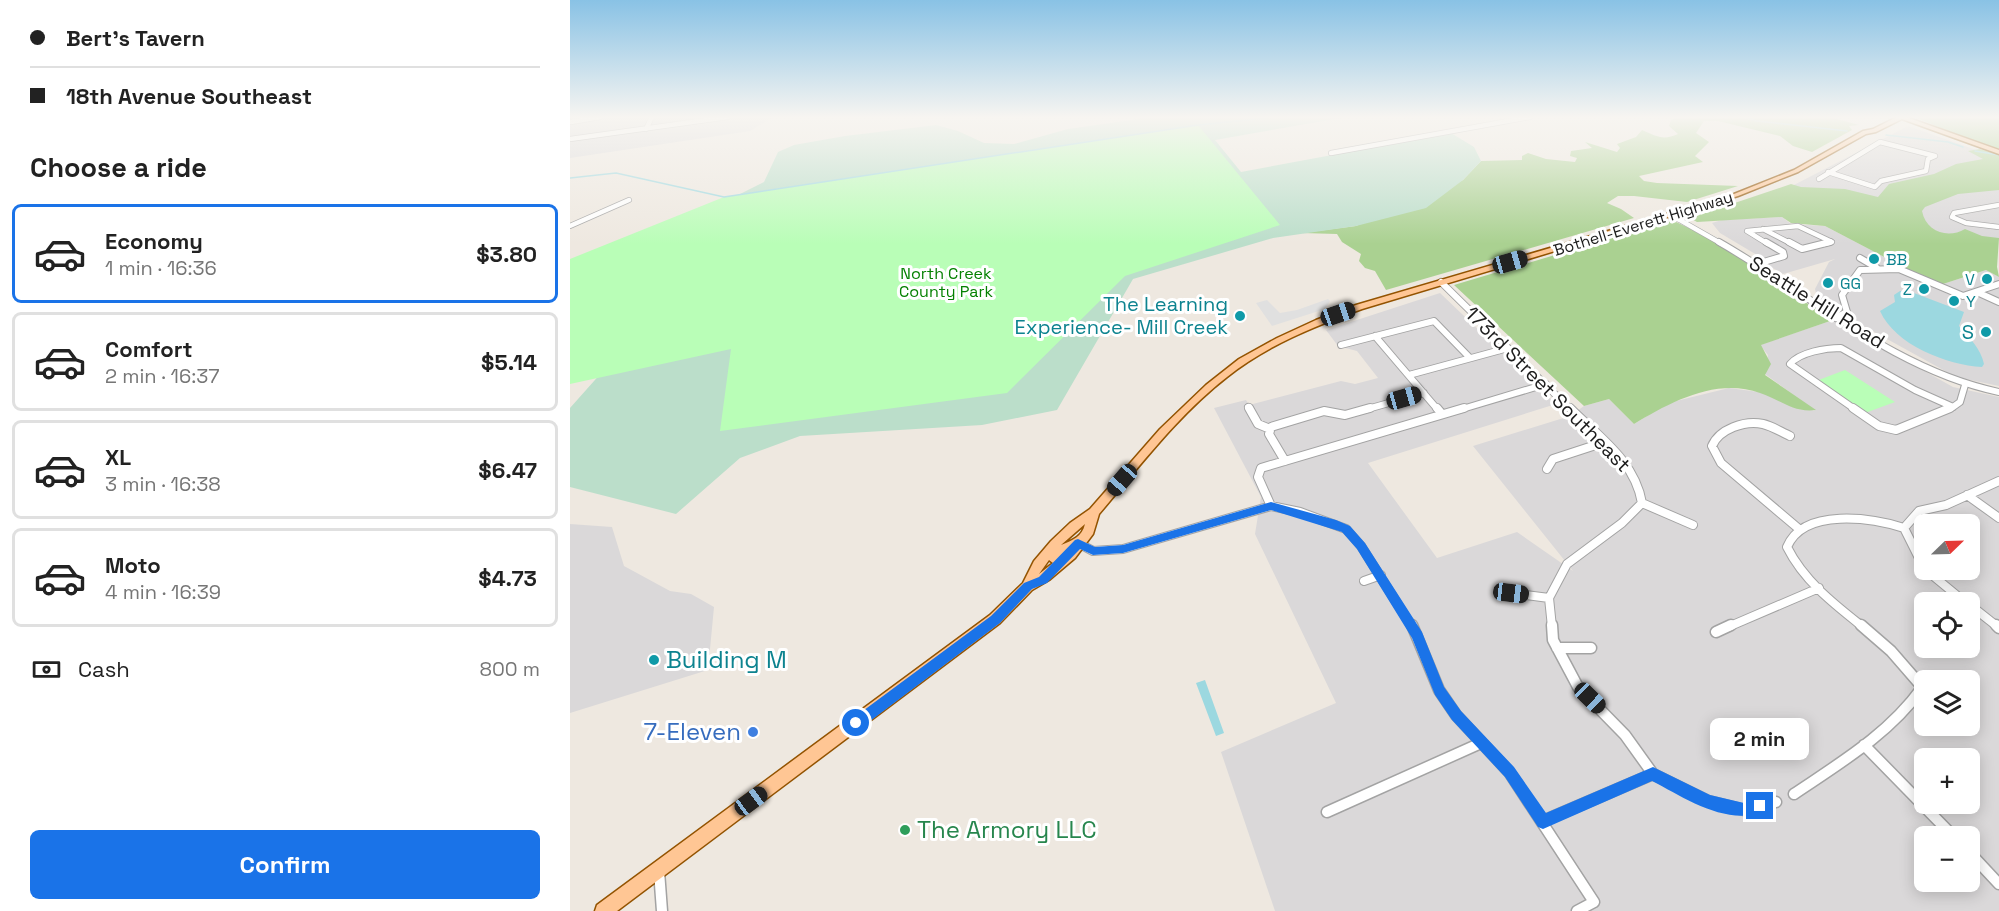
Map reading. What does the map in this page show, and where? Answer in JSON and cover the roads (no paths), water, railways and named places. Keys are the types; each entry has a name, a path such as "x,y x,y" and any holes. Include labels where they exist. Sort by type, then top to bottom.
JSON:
{"main road":[{"name":"Bothell-Everett Highway","path":"1028,586 1032,573 1079,522 1094,512 1182,412 1210,385 1270,346 1315,323 1442,282 1671,215 1779,179 1815,160"},
{"name":"Bothell-Everett Highway","path":"603,911 995,620 1028,586 1043,580 1078,543 1089,530 1094,512"}],"street":[{"path":"1819,179 1850,160"},
{"path":"1828,172 1875,187 1881,181 1926,171 1928,160"},
{"path":"570,226 629,200"},
{"path":"1999,205 1954,213 1952,217 1959,221 1999,227"},
{"name":"Seattle Hill Road","path":"1671,215 1757,264 1796,293 1836,318 1932,371 1965,386 1999,392"},
{"path":"1757,264 1784,256 1783,252 1747,231 1763,229 1798,226 1832,242 1802,249 1763,229"},
{"path":"1860,258 1877,269"},
{"path":"1836,318 1847,312 1842,295 1856,271 1903,270 1959,295 1977,292 1999,284"},
{"name":"173rd Street Southeast","path":"1442,282 1630,467 1639,484 1642,503"},
{"path":"1977,292 1999,302"},
{"path":"1341,345 1434,321 1470,358"},
{"path":"1375,336 1442,414"},
{"path":"1953,407 1916,390 1837,347 1794,360 1790,364 1886,430 1896,430 1953,407 1960,402 1965,386"},
{"path":"1409,375 1508,348"},
{"path":"1271,506 1257,472 1261,468 1546,384"},
{"path":"1248,407 1258,424 1270,429 1324,411 1345,415 1424,393"},
{"path":"1790,436 1769,426 1753,423 1720,434 1714,438 1712,446 1721,463 1799,529"},
{"path":"1270,429 1269,434 1285,461"},
{"path":"1547,469 1553,459 1605,442"},
{"path":"1904,528 1919,511 1946,505 1999,481"},
{"path":"1967,495 1999,518"},
{"path":"1693,525 1642,503 1622,523 1567,564 1549,598 1553,640 1578,687 1625,735 1653,774 1708,801 1744,810 1776,802"},
{"path":"1078,543 1093,551 1123,549 1271,506 1300,512 1346,529 1381,575 1417,636 1439,690 1481,743 1509,772 1594,902 1577,911"},
{"path":"1914,551 1904,528 1880,520 1850,516 1799,529 1790,537 1787,547 1791,558 1819,588 1890,649 1914,676"},
{"path":"1364,581 1381,575"},
{"path":"1939,580 1953,592"},
{"path":"1716,632 1819,588"},
{"path":"1511,593 1549,598"},
{"path":"1980,613 1999,628"},
{"path":"1557,648 1591,648"},
{"path":"1794,794 1864,745 1914,701"},
{"path":"1327,812 1481,743"},
{"path":"1864,745 1943,826"},
{"path":"1543,821 1653,774"},
{"path":"1980,864 1999,884"},
{"path":"659,870 662,911"}],"water":[{"path":"1900,291 1914,293 1964,312 1959,326 1980,353 1984,364 1982,367 1938,357 1897,334 1880,311 1895,302 1894,295"},
{"path":"1205,680 1224,733 1216,736 1196,683"}],"waterway":[{"path":"570,178 616,173 724,197 971,160"}],"place":[{"name":"BB","path":"1874,259"},
{"name":"V","path":"1987,279"},
{"name":"GG","path":"1828,283"},
{"name":"Z","path":"1924,289"},
{"name":"Y","path":"1954,301"},
{"name":"The Learning Experience- Mill Creek","path":"1240,316"},
{"name":"S","path":"1986,332"},
{"name":"Building M","path":"654,660"},
{"name":"7-Eleven","path":"753,732"},
{"name":"The Armory LLC","path":"905,830"}],"park label":[{"name":"North Creek County Park","path":"946,282"}]}
